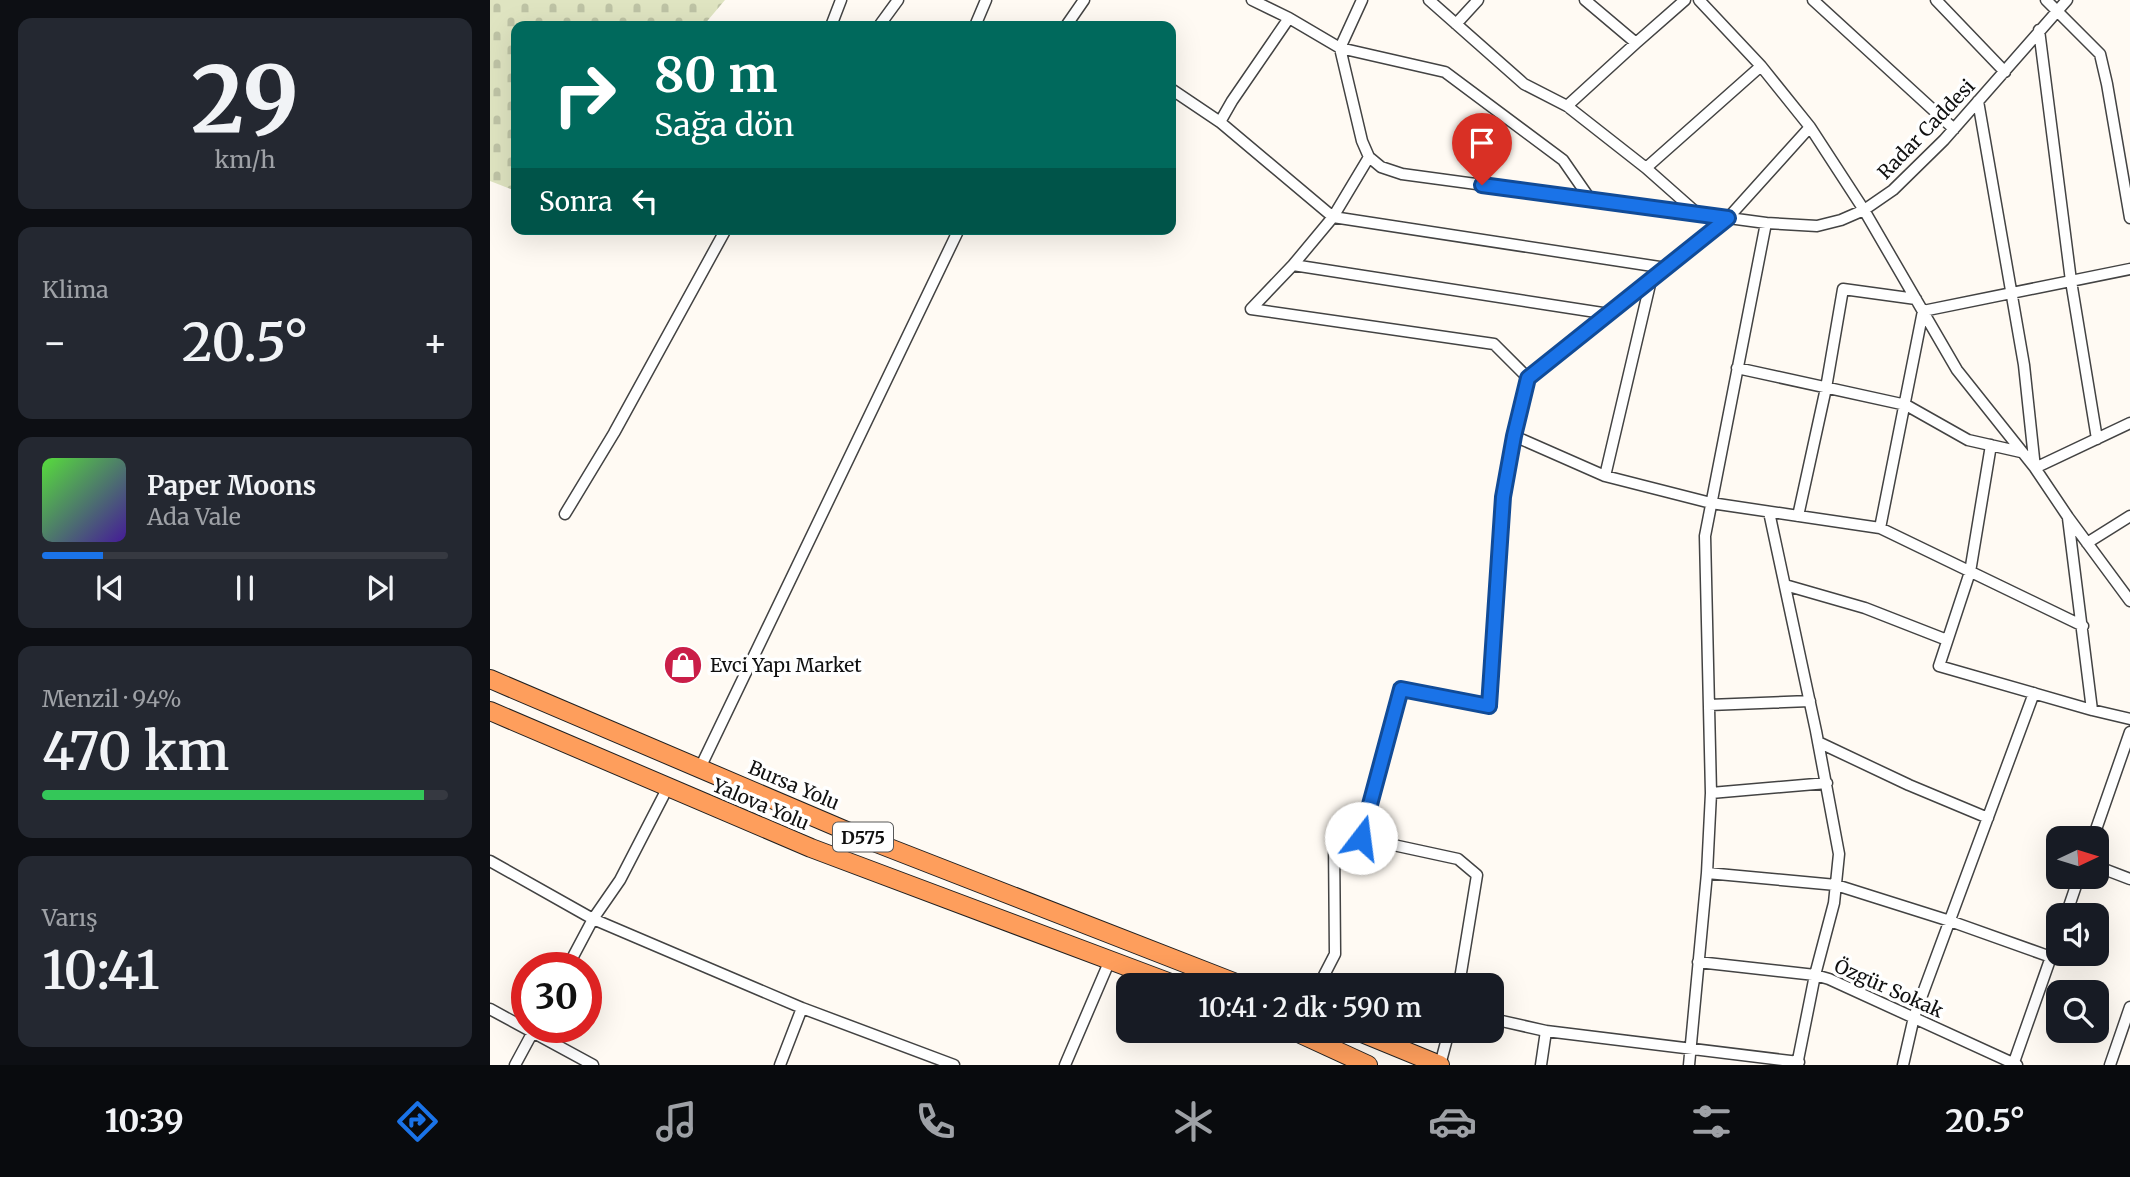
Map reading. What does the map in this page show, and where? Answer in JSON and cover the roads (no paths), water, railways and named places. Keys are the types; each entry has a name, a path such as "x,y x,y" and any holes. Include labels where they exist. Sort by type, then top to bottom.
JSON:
{"highway":[{"name":"Bursa Yolu","path":"490,678 856,835 1210,973"},
{"name":"Yalova Yolu","path":"490,711 811,848 1144,973"},
{"path":"1320,1043 1368,1065"},
{"path":"1386,1043 1440,1065"}],"street":[{"path":"833,21 841,0"},
{"path":"883,21 898,0"},
{"path":"977,21 986,0"},
{"path":"1073,21 1084,0"},
{"path":"1252,0 1340,48 1446,72 1563,160 1590,199"},
{"path":"1362,0 1340,48 1362,141 1369,157 1333,217 1251,309 1494,344 1528,378"},
{"path":"1429,0 1524,84 1567,106 1646,168 1698,214"},
{"path":"1456,24 1478,0"},
{"path":"1585,0 1636,43"},
{"path":"1567,106 1685,0"},
{"path":"1699,0 1761,66 1810,127 1864,210 1957,370 2035,468 2130,601"},
{"path":"1813,0 1954,129"},
{"path":"1936,0 2005,72"},
{"path":"2046,0 2100,54 2130,218"},
{"name":"Radar Caddesi","path":"1369,157 1381,167 1402,174 1766,223 1818,226 1864,210 1893,190 1954,129 2067,0"},
{"path":"1220,122 1289,18"},
{"path":"2039,30 2071,281 2097,439"},
{"path":"1646,168 1761,66"},
{"path":"1176,92 1220,122 1333,217 1666,268"},
{"path":"1978,101 2024,365 2035,468"},
{"path":"1361,838 1401,689 1489,706 1503,497 1528,378 1728,218 1810,127"},
{"path":"1689,1065 1707,873 1711,793 1705,536 1766,223"},
{"path":"565,514 614,433 723,235"},
{"path":"700,768 956,235"},
{"path":"1293,265 1609,314"},
{"path":"1923,311 2130,269"},
{"path":"1605,476 1651,280"},
{"path":"1798,516 1826,388 1843,289 1916,299"},
{"path":"1880,528 1923,311"},
{"path":"1737,368 1906,405 1968,440 2022,452"},
{"path":"2035,468 2130,423"},
{"path":"1514,436 1605,476 1711,503 1880,528 2083,625"},
{"path":"1991,445 1970,572 1939,666 2130,719"},
{"path":"1504,1021 1546,1031 1798,1064 1815,975 1834,903 1839,854 1827,783 1769,512"},
{"path":"2087,542 2130,516"},
{"path":"2068,517 2092,710"},
{"path":"1785,585 1865,608 1947,640"},
{"path":"1903,1065 1914,1017 2034,693"},
{"path":"1709,705 1810,701"},
{"path":"2097,826 2130,732"},
{"path":"1818,742 1909,785 1988,818"},
{"path":"1711,793 1827,783"},
{"path":"575,952 593,919 620,880 668,787"},
{"path":"1325,973 1335,954 1334,840 1361,838 1458,859 1477,874 1461,973"},
{"path":"490,861 593,919 802,1008 954,1065"},
{"path":"2109,871 2130,879"},
{"path":"1707,873 1836,885 2046,955"},
{"path":"1065,1065 1110,960"},
{"name":"Özgür Sokak","path":"1698,962 1815,975 1829,979 2014,1064"},
{"path":"2014,1064 2048,966"},
{"path":"2110,1065 2130,1007"},
{"path":"780,1065 802,1008"},
{"path":"490,1009 511,1019"},
{"path":"1541,1065 1546,1031"},
{"path":"514,1065 527,1043"},
{"path":"556,1043 593,1065"},
{"path":"1440,1065 1446,1043"}],"place":[{"name":"Evci Yapı Market","path":"683,665"}]}
